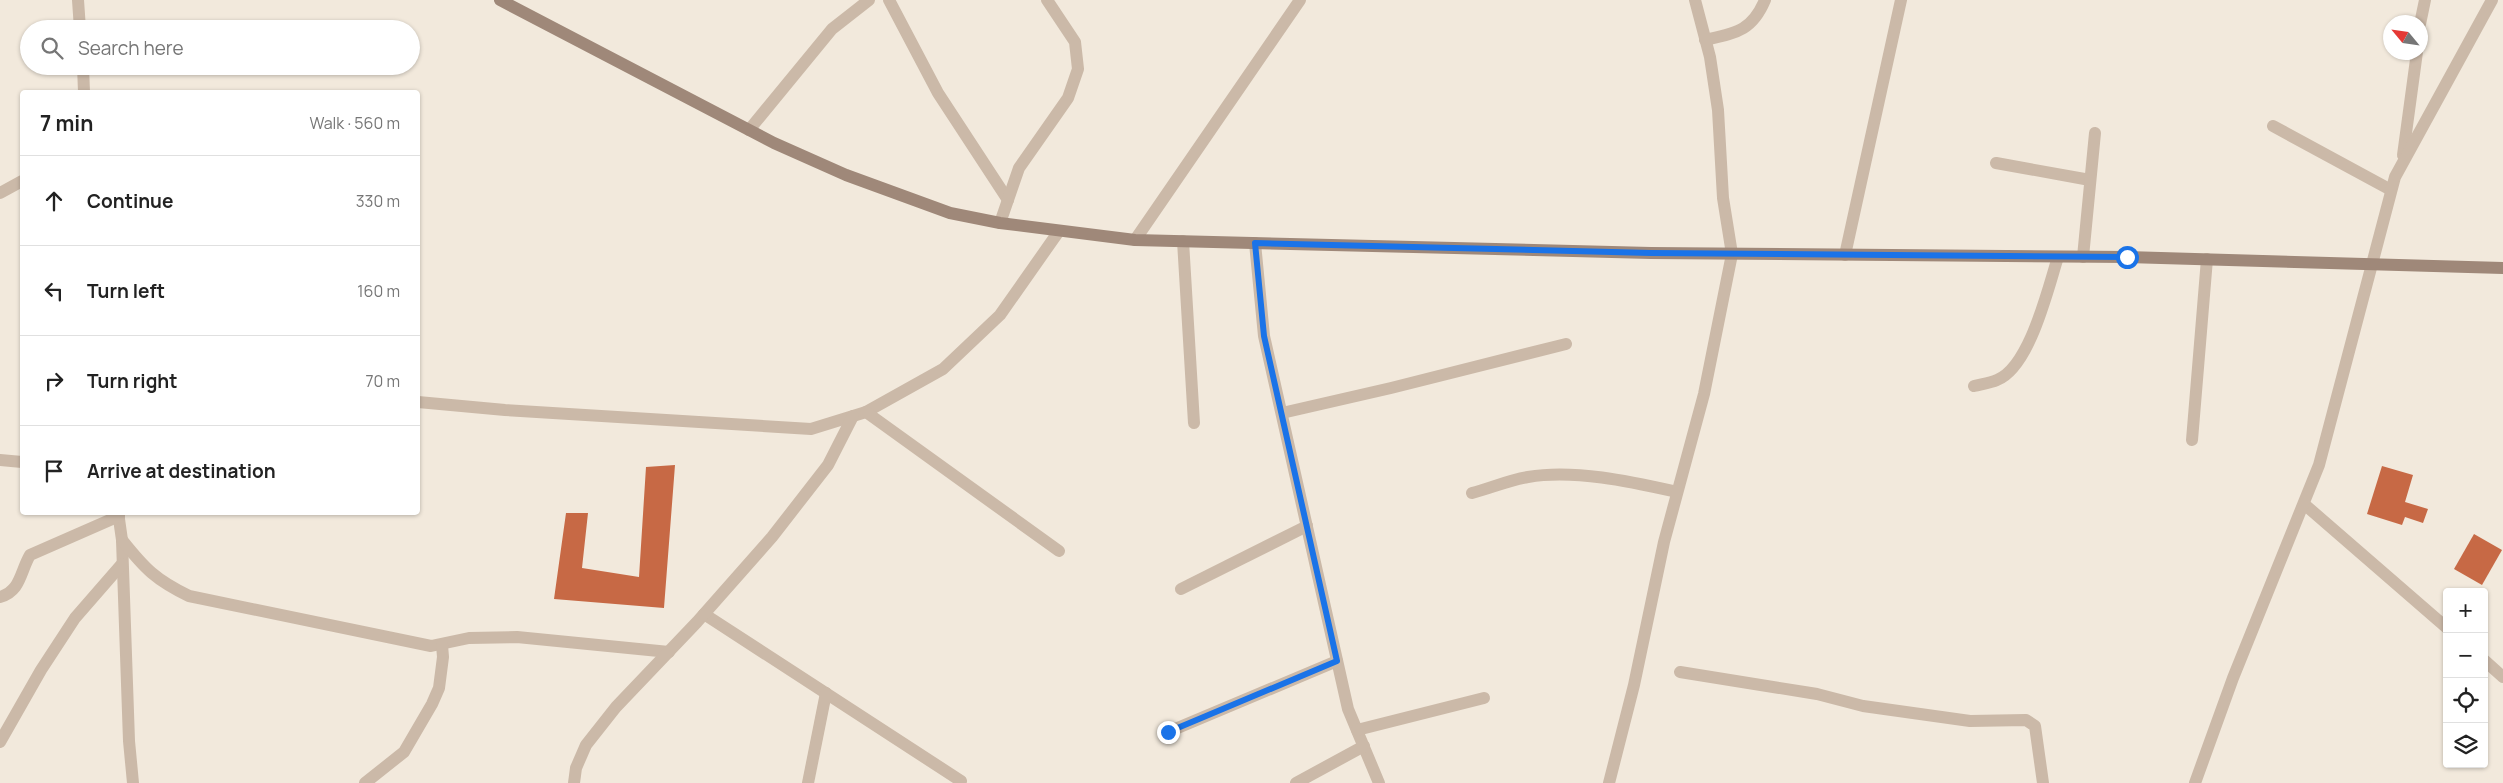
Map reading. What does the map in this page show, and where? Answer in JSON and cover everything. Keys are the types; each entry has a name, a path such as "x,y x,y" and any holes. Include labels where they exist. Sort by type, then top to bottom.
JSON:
{"main road":[{"path":"500,0 749,130 864,181 950,214 1059,231 1135,240 1732,254 2083,257 2503,268"}],"street":[{"path":"78,0 79,20"},
{"path":"749,130 832,29 869,0"},
{"path":"889,0 938,93 1008,200"},
{"path":"1000,223 1019,168 1068,98 1078,69 1075,42 1047,0"},
{"path":"1135,240 1300,0"},
{"path":"1609,783 1634,685 1664,542 1704,394 1732,254 1724,198 1718,110 1705,40 1695,0"},
{"path":"1705,40 1731,34 1748,27 1759,14 1765,0"},
{"path":"1845,255 1901,0"},
{"path":"2422,15 2425,0"},
{"path":"2195,783 2233,678 2319,465 2391,190 2402,163 2492,0"},
{"path":"2402,163 2416,60"},
{"path":"83,75 84,90"},
{"path":"2273,126 2391,190"},
{"path":"2083,257 2095,133"},
{"path":"1996,163 2090,180"},
{"path":"0,194 20,182"},
{"path":"420,402 505,410 811,429 866,412 943,369 1000,315 1059,231"},
{"path":"1183,241 1194,423"},
{"path":"1255,243 1264,336 1348,709 1379,783"},
{"path":"1974,386 1998,380 2009,371 2027,349 2058,257"},
{"path":"2192,440 2207,260"},
{"path":"1282,413 1400,386 1566,344"},
{"path":"866,412 1059,551"},
{"path":"574,783 576,768 586,745 616,707 669,652 772,538 828,465 853,416"},
{"path":"0,460 20,462"},
{"path":"1472,493 1529,477 1572,476 1627,481 1677,492"},
{"path":"2304,504 2443,625"},
{"path":"0,597 10,594 16,589 30,555 116,515"},
{"path":"118,515 122,540 133,783"},
{"path":"1181,588 1307,526"},
{"path":"122,540 144,569 166,585 189,596 338,626 412,644 442,645 469,638 517,637 669,652"},
{"path":"0,742 41,670 76,618 122,564"},
{"path":"704,614 961,781"},
{"path":"365,783 404,752 432,704 439,688 443,657 442,645"},
{"path":"1168,732 1337,661"},
{"path":"2488,664 2503,677"},
{"path":"1680,672 1817,694 1863,706 1970,721 2032,722 2035,726 2044,783"},
{"path":"808,783 826,693"},
{"path":"1357,730 1484,698"},
{"path":"1296,783 1364,746"}],"building":[{"path":"675,465 664,608 554,599 566,513 588,513 582,568 639,577 646,467"},
{"path":"2382,466 2413,475 2405,502 2428,509 2423,523 2405,517 2402,525 2367,514"},
{"path":"2474,534 2502,550 2482,585 2454,569"}],"route":[{"path":"1168,732 1337,661 1264,336 1255,243 1651,253 2127,257"}]}
